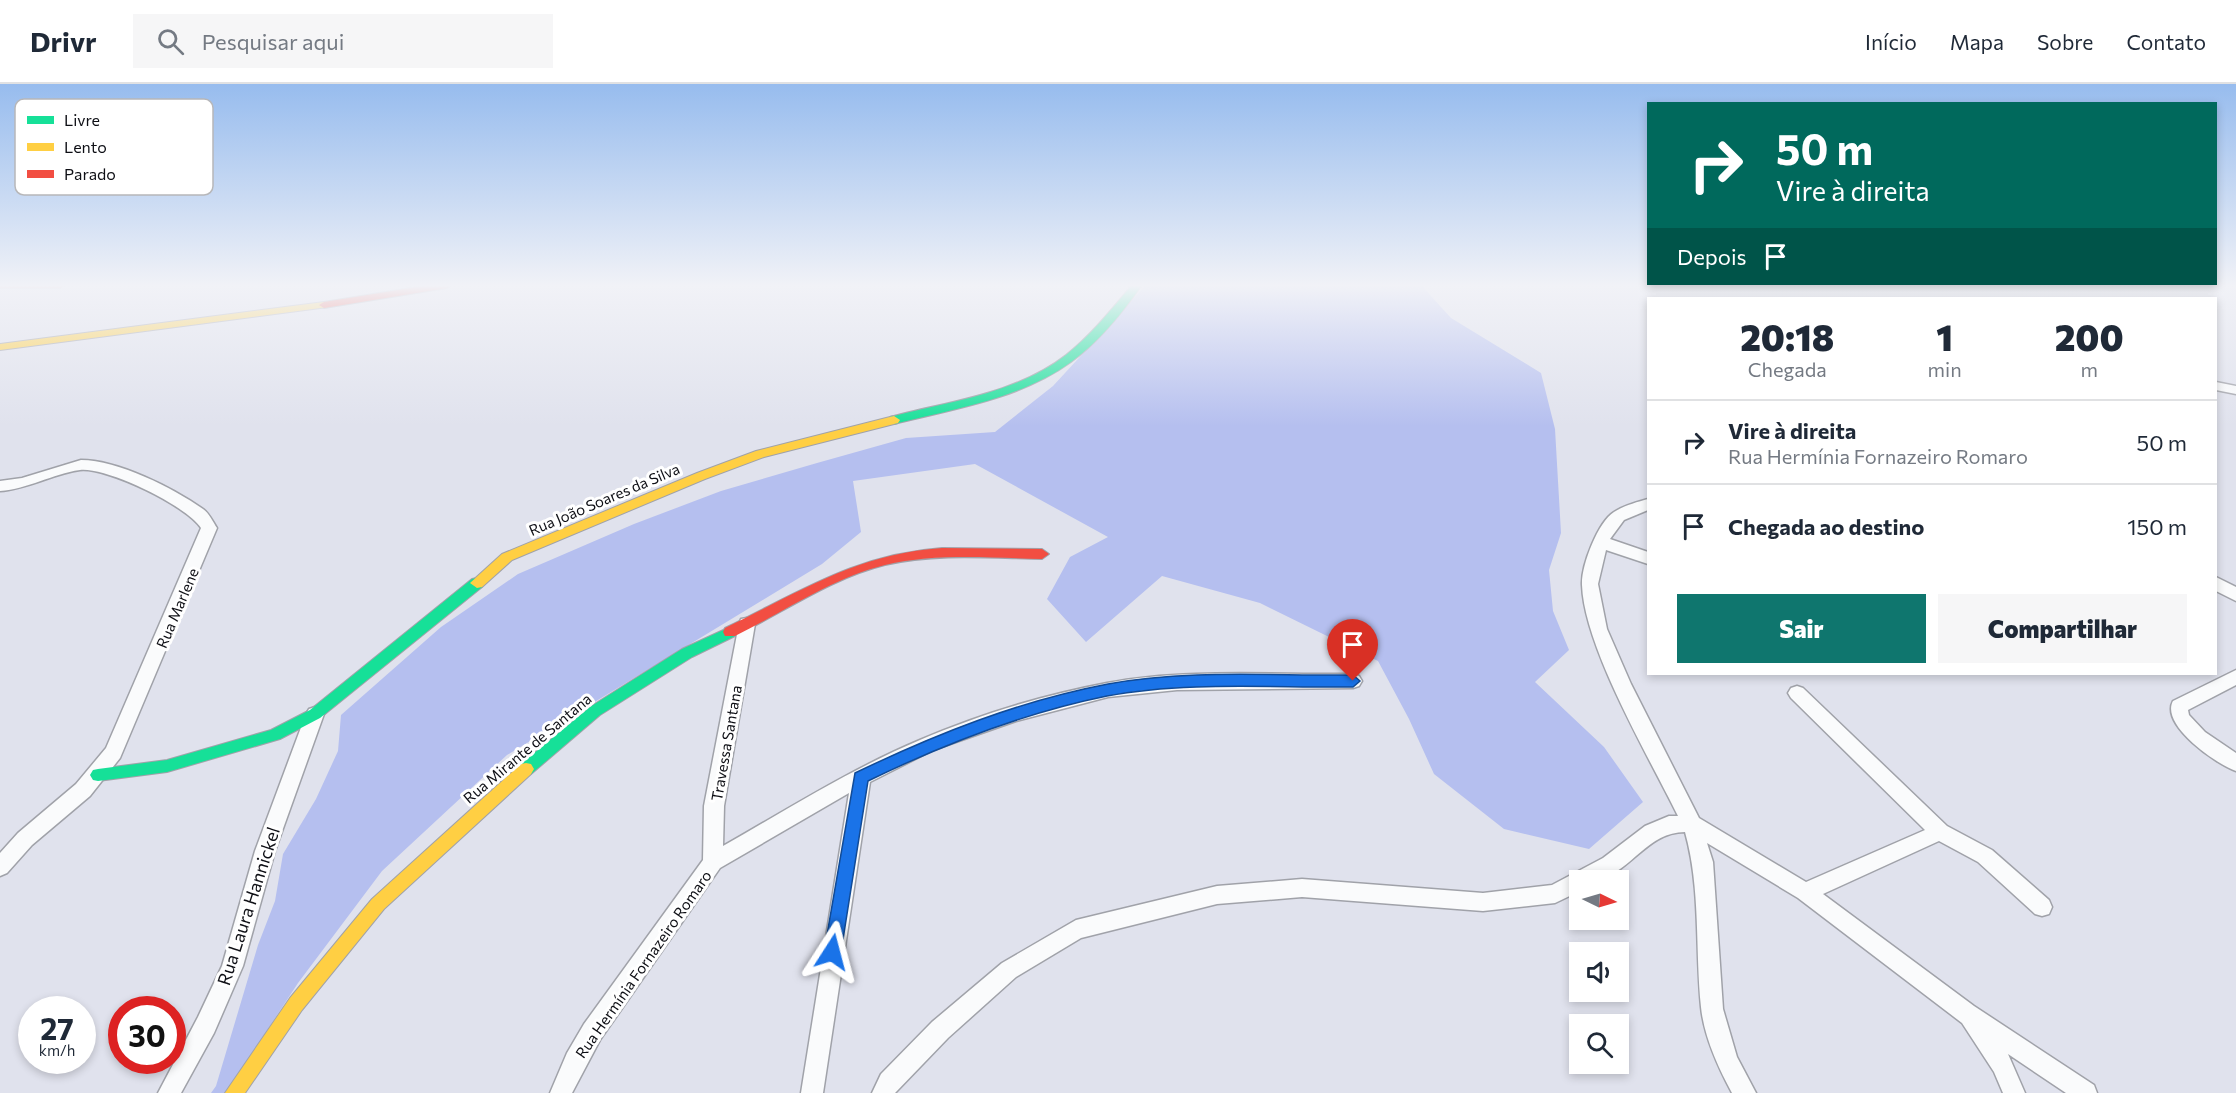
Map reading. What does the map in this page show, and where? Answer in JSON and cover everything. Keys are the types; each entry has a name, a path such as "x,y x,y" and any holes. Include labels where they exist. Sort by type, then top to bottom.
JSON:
{"main road":[{"path":"2,347 117,332"},
{"name":"Rua João Soares da Silva","path":"98,775 167,766 275,735 315,714 462,597 507,557 701,476 760,454 1005,392 1057,366 1098,332"},
{"name":"Rua Mirante de Santana","path":"234,1093 334,954 378,904 440,844 595,711 687,652 747,624 806,590 883,561 924,555 1042,554"}],"street":[{"path":"2217,386 2236,390"},
{"name":"Rua Marlene","path":"0,486 26,483 80,465 101,465 200,514 209,528 123,732 98,775 25,839 0,867"},
{"path":"1647,504 1618,516 1600,542 1590,584 1599,629 1622,684 1692,824 1703,862 1712,1009 1726,1062 1745,1093"},
{"path":"1600,542 1647,558"},
{"path":"2217,584 2236,595"},
{"name":"Travessa Santana","path":"714,862 714,806 747,624"},
{"path":"2236,676 2179,706 2180,718 2199,737 2236,763"},
{"name":"Rua Hermínia Fornazeiro Romaro","path":"561,1093 574,1061 592,1032 714,862 861,777 927,745 1015,714 1108,690 1177,683 1353,681"},
{"path":"1797,693 1940,832 1985,856 2042,907"},
{"name":"Rua Laura Hannickel","path":"169,1093 206,1026 232,966 265,852 315,714"},
{"path":"812,1093 861,777"},
{"path":"1599,870 1652,832 1670,824 1692,824 1805,892 1966,1013 2086,1093"},
{"path":"1805,892 1940,832"},
{"path":"883,1093 889,1082 940,1030 1009,970 1076,930 1217,895 1302,888 1492,902 1555,894 1569,887"},
{"path":"1966,1013 2002,1064 2014,1093"}],"shaded area":[{"path":"1103,332 1474,332 1541,373 1555,429 1561,533 1549,570 1553,611 1569,650 1535,682 1604,747 1643,802 1589,849 1504,829 1434,774 1409,719 1378,661 1260,603 1162,576 1086,642 1047,599 1070,557 1108,537 975,464 853,481 861,532 822,564 507,755 382,871 298,983 226,1093 211,1093 216,1086 258,945 275,901 283,854 316,799 338,751 341,715 441,627 518,574 634,524 721,491 906,438 995,432 1053,386"}],"traffic: fast":[{"path":"894,420 957,405 1018,386 1068,359 1097,332"},
{"path":"98,775 167,766 275,735 315,714 477,583"},
{"path":"526,769 595,711 687,653 730,632"}],"traffic: slow":[{"path":"0,347 115,332"},
{"path":"477,583 507,557 701,476 760,454 894,420"},
{"path":"234,1093 296,1004 378,904 526,769"}],"traffic: jam":[{"path":"730,632 823,584 862,567 883,561 942,553 1042,554"}],"route":[{"path":"832,952 861,777 927,745 1015,714 1108,690 1177,683 1353,681"}]}
